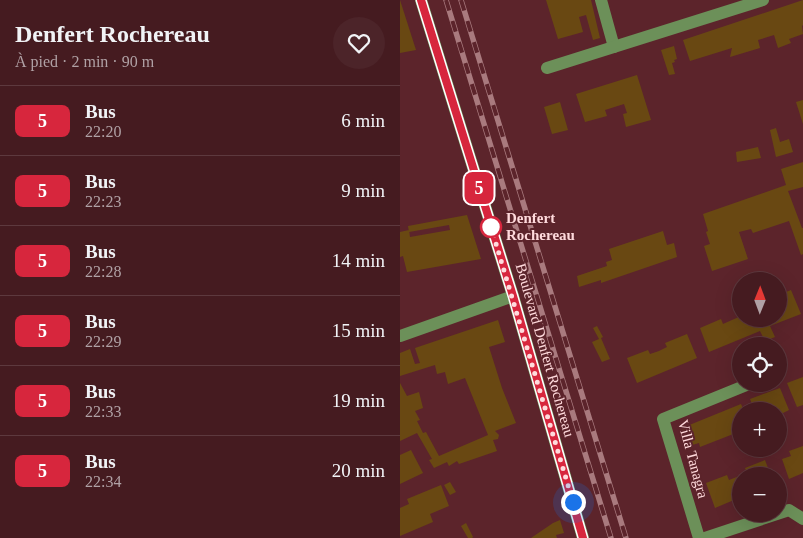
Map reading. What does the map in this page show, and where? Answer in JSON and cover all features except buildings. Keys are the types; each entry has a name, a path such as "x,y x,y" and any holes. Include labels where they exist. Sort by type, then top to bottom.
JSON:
{"street":[{"name":"Boulevard Denfert Rochereau","path":"421,0 513,296 583,538"},
{"path":"601,0 614,47"},
{"path":"547,68 763,0"},
{"path":"400,336 513,296"},
{"name":"Villa Tanagra","path":"699,538 663,419 732,391"},
{"path":"705,538 789,510 803,519"}],"railway":[{"path":"446,0 611,538"},
{"path":"461,0 626,538"}],"bus line":[{"name":"5","path":"421,0 513,296 583,538"}],"place":[{"name":"Denfert Rochereau","path":"491,227"}],"route":[{"path":"491,227 573,502"}]}
